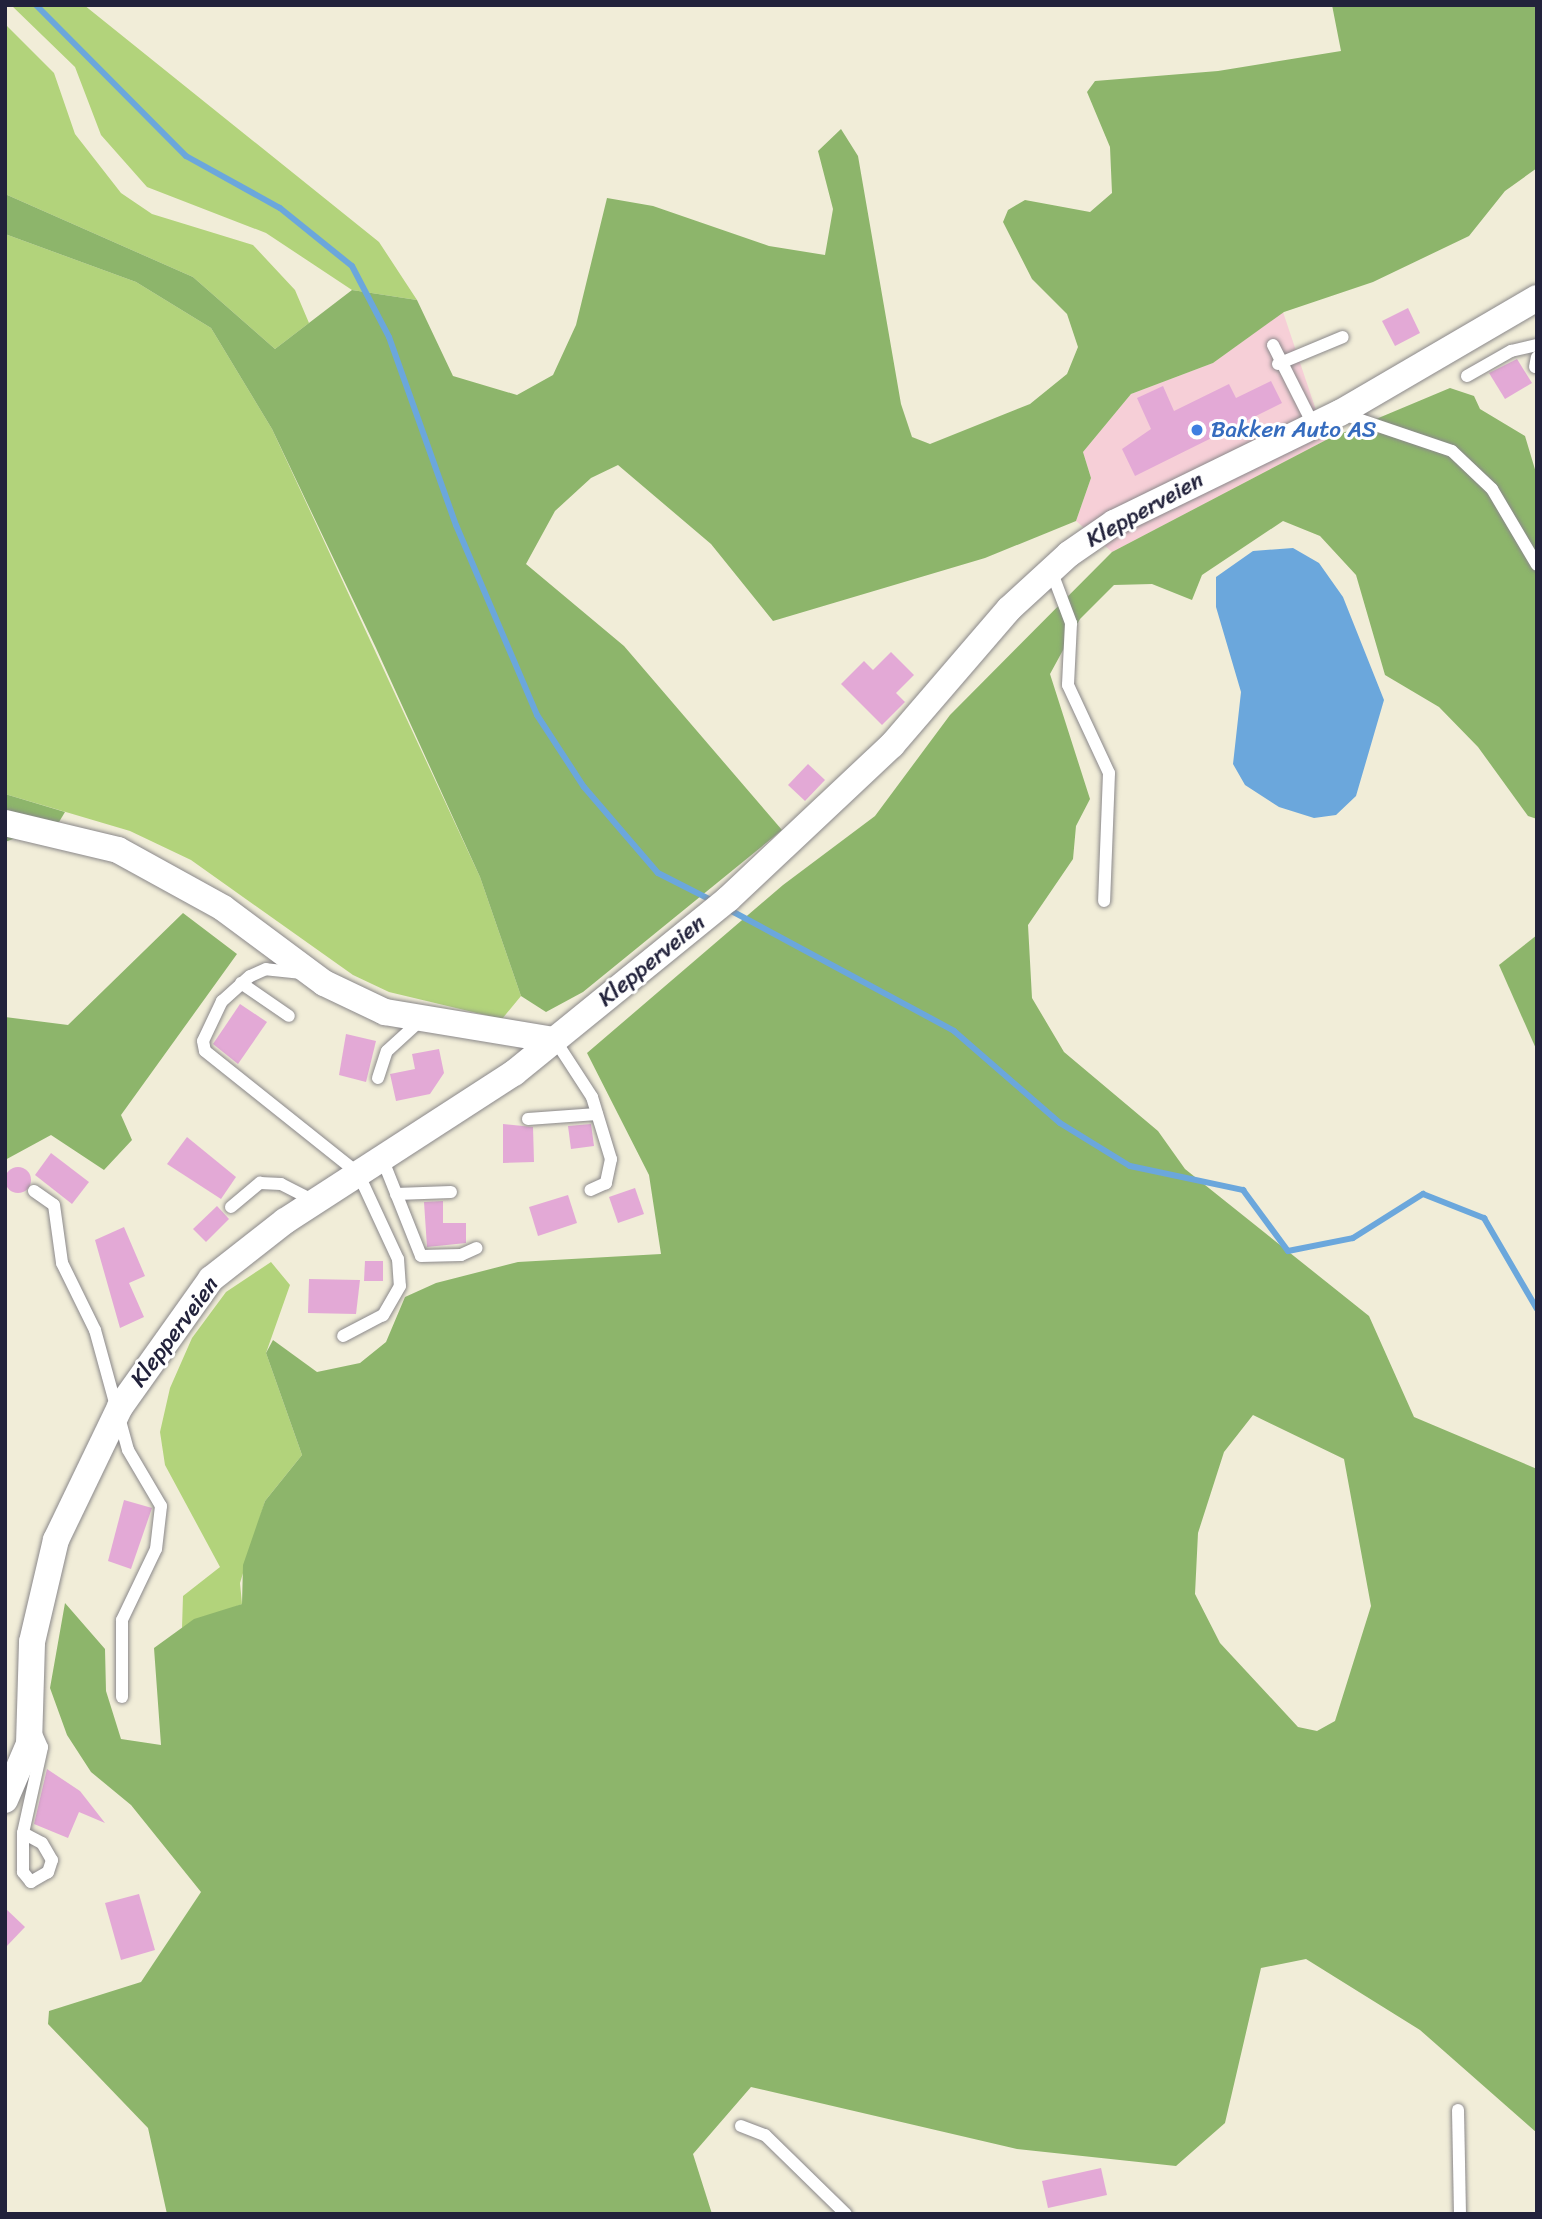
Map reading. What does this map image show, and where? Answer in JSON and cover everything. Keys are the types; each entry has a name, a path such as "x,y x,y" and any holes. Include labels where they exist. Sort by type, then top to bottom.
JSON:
{"street":[{"name":"Klepperveien","path":"9,1783 32,1725 32,1642 50,1562 78,1488 120,1407 211,1279 316,1201 474,1101 555,1040 812,823 892,745 1051,570 1114,523 1340,413 1537,298"},
{"path":"5,823 118,850 223,908 309,974 385,1012 555,1040"}],"lane":[{"path":"1278,364 1343,337"},
{"path":"1273,345 1278,364 1314,426"},
{"path":"1466,376 1511,351 1537,345"},
{"path":"1340,413 1452,451 1492,489 1537,565"},
{"path":"1051,570 1071,623 1068,685 1108,773 1104,901"},
{"path":"309,974 266,969 241,983 213,1015 205,1051 358,1172 398,1259 400,1286 383,1315 343,1336"},
{"path":"241,983 289,1016"},
{"path":"378,1078 387,1051 422,1019"},
{"path":"555,1040 597,1114 612,1166 606,1183 590,1190"},
{"path":"528,1119 597,1114"},
{"path":"382,1157 421,1256 461,1255 477,1248"},
{"path":"230,1207 260,1183 281,1184 316,1201"},
{"path":"34,1191 54,1205 62,1263 95,1330 120,1407 128,1450 161,1506 162,1520 156,1549 122,1620 122,1698"},
{"path":"396,1194 451,1192"},
{"path":"23,1833 42,1747 32,1725"},
{"path":"1458,2110 1461,2214"},
{"path":"741,2126 765,2134 846,2214"}],"shaded area":[{"path":"1283,312 1326,440 1112,552 1076,521 1091,478 1083,452 1131,394 1213,363"}],"green space":[{"path":"11,5 84,5 379,242 417,300 352,290 266,233 147,187 101,135 75,67"},
{"path":"1332,5 1537,5 1537,168 1505,191 1469,236 1373,282 1284,312 1213,363 1131,394 1083,452 1091,478 1076,521 985,558 773,621 711,544 618,465 591,478 555,511 526,564 624,646 782,830 583,992 546,1012 521,996 480,877 376,648 272,429 211,328 136,282 5,234 5,194 193,277 275,349 352,290 417,300 453,376 517,395 553,375 576,325 607,198 653,206 769,246 825,255 833,209 818,151 841,129 858,156 901,404 912,437 930,444 1030,404 1067,374 1078,347 1067,314 1032,279 1003,222 1008,210 1025,200 1090,212 1112,193 1110,147 1087,92 1095,81 1218,71 1341,51"},
{"path":"5,24 54,73 75,134 121,193 152,214 253,245 295,290 309,323 275,349 193,277 5,194"},
{"path":"5,234 136,282 211,328 272,429 480,877 521,996 502,1019 389,992 353,975 191,860 130,831 5,794"},
{"path":"1450,388 1474,396 1480,409 1525,436 1537,476 1537,819 1528,816 1478,747 1439,707 1385,675 1356,575 1320,536 1283,521 1202,575 1192,600 1152,584 1114,585 1080,619 1050,674 1090,799 1076,826 1073,859 1028,925 1032,998 1064,1052 1158,1131 1185,1169 1369,1316 1414,1417 1537,1469 1537,2133 1420,2030 1306,1959 1261,1968 1225,2123 1176,2166 1017,2149 751,2087 693,2154 712,2214 167,2214 148,2128 48,2024 49,2011 141,1982 201,1892 131,1805 91,1772 67,1735 50,1688 65,1603 105,1649 106,1691 121,1739 161,1745 154,1648 194,1619 242,1604 243,1565 265,1501 302,1455 266,1353 273,1340 317,1372 360,1363 386,1342 405,1297 436,1283 518,1262 661,1254 649,1175 587,1053 783,885 875,816 950,715 1112,552 1326,440","holes":["1253,1415 1344,1459 1371,1606 1335,1721 1317,1731 1298,1727 1220,1643 1195,1594 1198,1533 1224,1452"]},
{"path":"5,794 65,812 59,822 5,842"},
{"path":"183,913 237,954 121,1115 132,1140 104,1170 51,1135 5,1160 5,1017 68,1025"},
{"path":"1537,935 1537,1051 1499,965"},
{"path":"271,1262 290,1285 266,1353 302,1455 265,1501 240,1583 242,1604 182,1628 183,1596 220,1567 165,1465 160,1432 170,1388 192,1338 226,1292"}],"water":[{"path":"1293,548 1319,563 1343,597 1384,700 1356,796 1336,815 1314,818 1279,807 1245,785 1233,764 1241,692 1216,607 1216,577 1253,551"}],"building":[{"path":"1408,308 1420,333 1395,346 1382,321"},
{"path":"1517,359 1532,383 1505,399 1489,373"},
{"name":"Bakken Auto AS","path":"1271,381 1282,403 1135,476 1122,449 1151,429 1137,398 1163,386 1174,411 1229,384 1236,398"},
{"path":"891,652 914,675 896,693 905,702 882,725 841,684 864,661 873,670"},
{"path":"808,764 825,780 805,801 788,785"},
{"path":"240,1004 267,1022 238,1064 213,1044"},
{"path":"346,1034 376,1041 366,1082 339,1075"},
{"path":"439,1049 444,1073 430,1094 396,1101 390,1074 415,1069 412,1054"},
{"path":"503,1124 533,1127 534,1162 503,1163"},
{"path":"591,1124 594,1146 571,1149 568,1126"},
{"path":"187,1137 236,1177 221,1199 167,1164"},
{"path":"51,1153 89,1182 72,1204 35,1175"},
{"path":"18,1167 27,1171 31,1180 27,1189 18,1193 9,1189 5,1180 9,1171"},
{"path":"635,1188 644,1214 618,1223 609,1197"},
{"path":"568,1195 577,1223 538,1236 529,1207"},
{"path":"443,1201 443,1223 466,1223 466,1243 427,1247 424,1202"},
{"path":"217,1206 229,1219 206,1242 193,1229"},
{"path":"124,1227 145,1276 129,1283 144,1317 120,1328 95,1240"},
{"path":"365,1261 383,1261 383,1281 364,1281"},
{"path":"309,1279 360,1280 356,1314 308,1313"},
{"path":"124,1500 152,1508 131,1569 108,1561"},
{"path":"47,1769 80,1791 105,1823 79,1812 68,1838 34,1824"},
{"path":"139,1894 155,1950 121,1960 105,1903"},
{"path":"5,1908 25,1927 5,1948"},
{"path":"1101,2168 1107,2195 1048,2208 1042,2181"}],"waterway":[{"path":"36,5 186,156 280,208 352,266 389,337 456,525 537,715 584,787 658,873 713,901"},
{"path":"726,908 954,1031 1060,1123 1130,1166 1243,1190 1288,1251 1353,1238 1423,1194 1484,1218 1537,1309"}],"place":[{"name":"Bakken Auto AS","path":"1197,430"}]}
